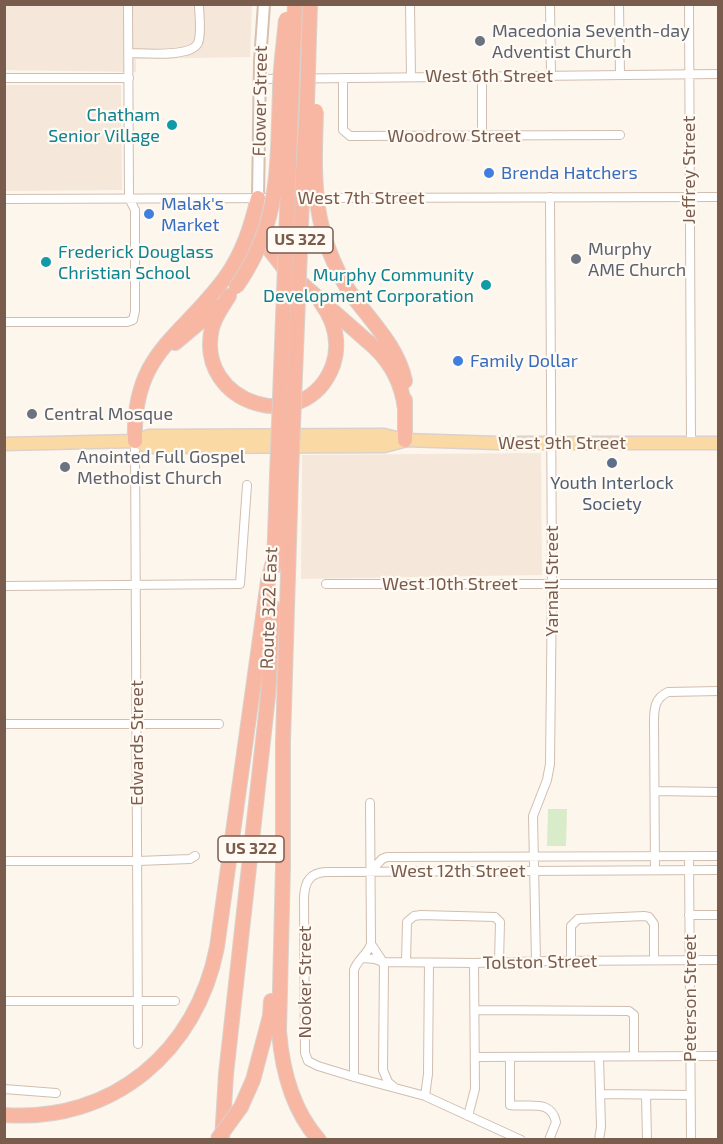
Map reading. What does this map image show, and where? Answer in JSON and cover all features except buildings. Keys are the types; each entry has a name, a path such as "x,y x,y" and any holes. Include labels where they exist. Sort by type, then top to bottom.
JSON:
{"highway":[{"path":"288,4 280,88 274,197 269,221 250,267 218,312 212,328 210,344 212,360 219,376 229,389 242,399 266,406 282,406 298,402 312,393 328,375 335,359 336,335 332,319 320,301"},
{"name":"US 322","path":"284,476 295,4"},
{"name":"US 322","path":"222,1140 227,1062 268,696 274,558 284,476 303,174 310,4"},
{"path":"315,4 315,197 326,244 336,268 349,291 397,356 405,379 405,440"},
{"path":"258,198 264,234 273,255 288,273 374,347 387,361 399,384 405,409"},
{"path":"135,441 139,393 153,361 169,339 216,289 230,270 249,235 258,198"},
{"path":"153,361 214,311 232,292"},
{"name":"Route 322 East","path":"283,741 284,476"},
{"path":"4,1115 43,1115 74,1109 126,1086 164,1056 183,1032 200,1004 210,978 217,947 268,581 274,558"},
{"path":"217,1140 241,1107 253,1080 270,1016 280,762 283,741"},
{"name":"US 322","path":"283,741 283,866 279,987 281,1050 288,1084 297,1105 319,1140"}],"main road":[{"name":"West 9th Street","path":"4,444 135,441 149,436 338,435 384,435 405,440 551,444 718,443"}],"street":[{"path":"4,322 127,322 133,320 135,311 135,210 129,198 128,4"},
{"path":"129,53 185,53 195,48 199,42 199,4"},
{"name":"Flower Street","path":"258,198 264,4"},
{"path":"410,4 411,76"},
{"path":"550,4 552,75"},
{"path":"619,4 620,75"},
{"name":"Jeffrey Street","path":"689,4 691,443"},
{"name":"West 6th Street","path":"260,79 718,74"},
{"path":"482,76 482,136"},
{"path":"4,78 129,78"},
{"name":"Woodrow Street","path":"343,78 343,130 350,136 620,135"},
{"name":"Yarnall Street","path":"536,961 533,816 547,780 549,764 552,584 550,197"},
{"name":"West 7th Street","path":"4,199 718,197"},
{"name":"Edwards Street","path":"135,441 138,1044"},
{"path":"4,586 240,584 247,485"},
{"name":"West 10th Street","path":"326,584 718,584"},
{"path":"654,870 654,709 659,698 668,692 718,692"},
{"path":"4,724 219,724"},
{"path":"655,791 718,792"},
{"path":"354,1077 355,966 371,944 370,803"},
{"path":"4,861 138,861 189,859 195,856"},
{"name":"Peterson Street","path":"689,856 691,1140"},
{"name":"West 12th Street","path":"371,872 382,859 387,857 718,856"},
{"name":"West 12th Street","path":"371,872 718,870"},
{"name":"Nooker Street","path":"371,872 318,872 310,877 304,888 306,1057 312,1064 425,1096 521,1140"},
{"path":"406,962 407,922 410,918 421,915 495,917 500,922 499,962"},
{"path":"690,915 718,915"},
{"path":"571,961 571,926 578,919 644,916 649,917 654,924 654,960"},
{"path":"371,944 383,962 383,1070 380,1078 373,1083"},
{"name":"Tolston Street","path":"363,958 383,962 429,963 718,960"},
{"path":"425,1096 429,1074 429,963"},
{"path":"468,1116 475,1089 474,963"},
{"path":"4,1001 176,1000"},
{"path":"475,1011 629,1011 634,1015 635,1020 634,1056"},
{"path":"475,1057 718,1056"},
{"path":"510,1057 509,1103 512,1106 542,1106 550,1110 556,1122 549,1140"},
{"path":"599,1057 601,1127 599,1140"},
{"path":"383,1070 388,1082 394,1087"},
{"path":"4,1089 57,1093"},
{"path":"600,1094 690,1095"},
{"path":"646,1095 647,1140"}],"shaded area":[{"path":"5,5 252,5 250,57 136,59 136,72 5,70"},
{"path":"5,85 121,85 122,190 5,191"},
{"path":"541,453 542,575 301,579 302,455"}],"green space":[{"path":"548,809 567,809 566,846 547,846"}],"place":[{"name":"Macedonia Seventh-day Adventist Church","path":"480,41"},
{"name":"Chatham Senior Village","path":"172,125"},
{"name":"Brenda Hatchers","path":"489,173"},
{"name":"Malak's Market","path":"149,214"},
{"name":"Murphy AME Church","path":"576,259"},
{"name":"Frederick Douglass Christian School","path":"46,262"},
{"name":"Murphy Community Development Corporation","path":"486,285"},
{"name":"Family Dollar","path":"458,361"},
{"name":"Central Mosque","path":"32,414"},
{"name":"Youth Interlock Society","path":"612,463"},
{"name":"Anointed Full Gospel Methodist Church","path":"65,467"}]}
